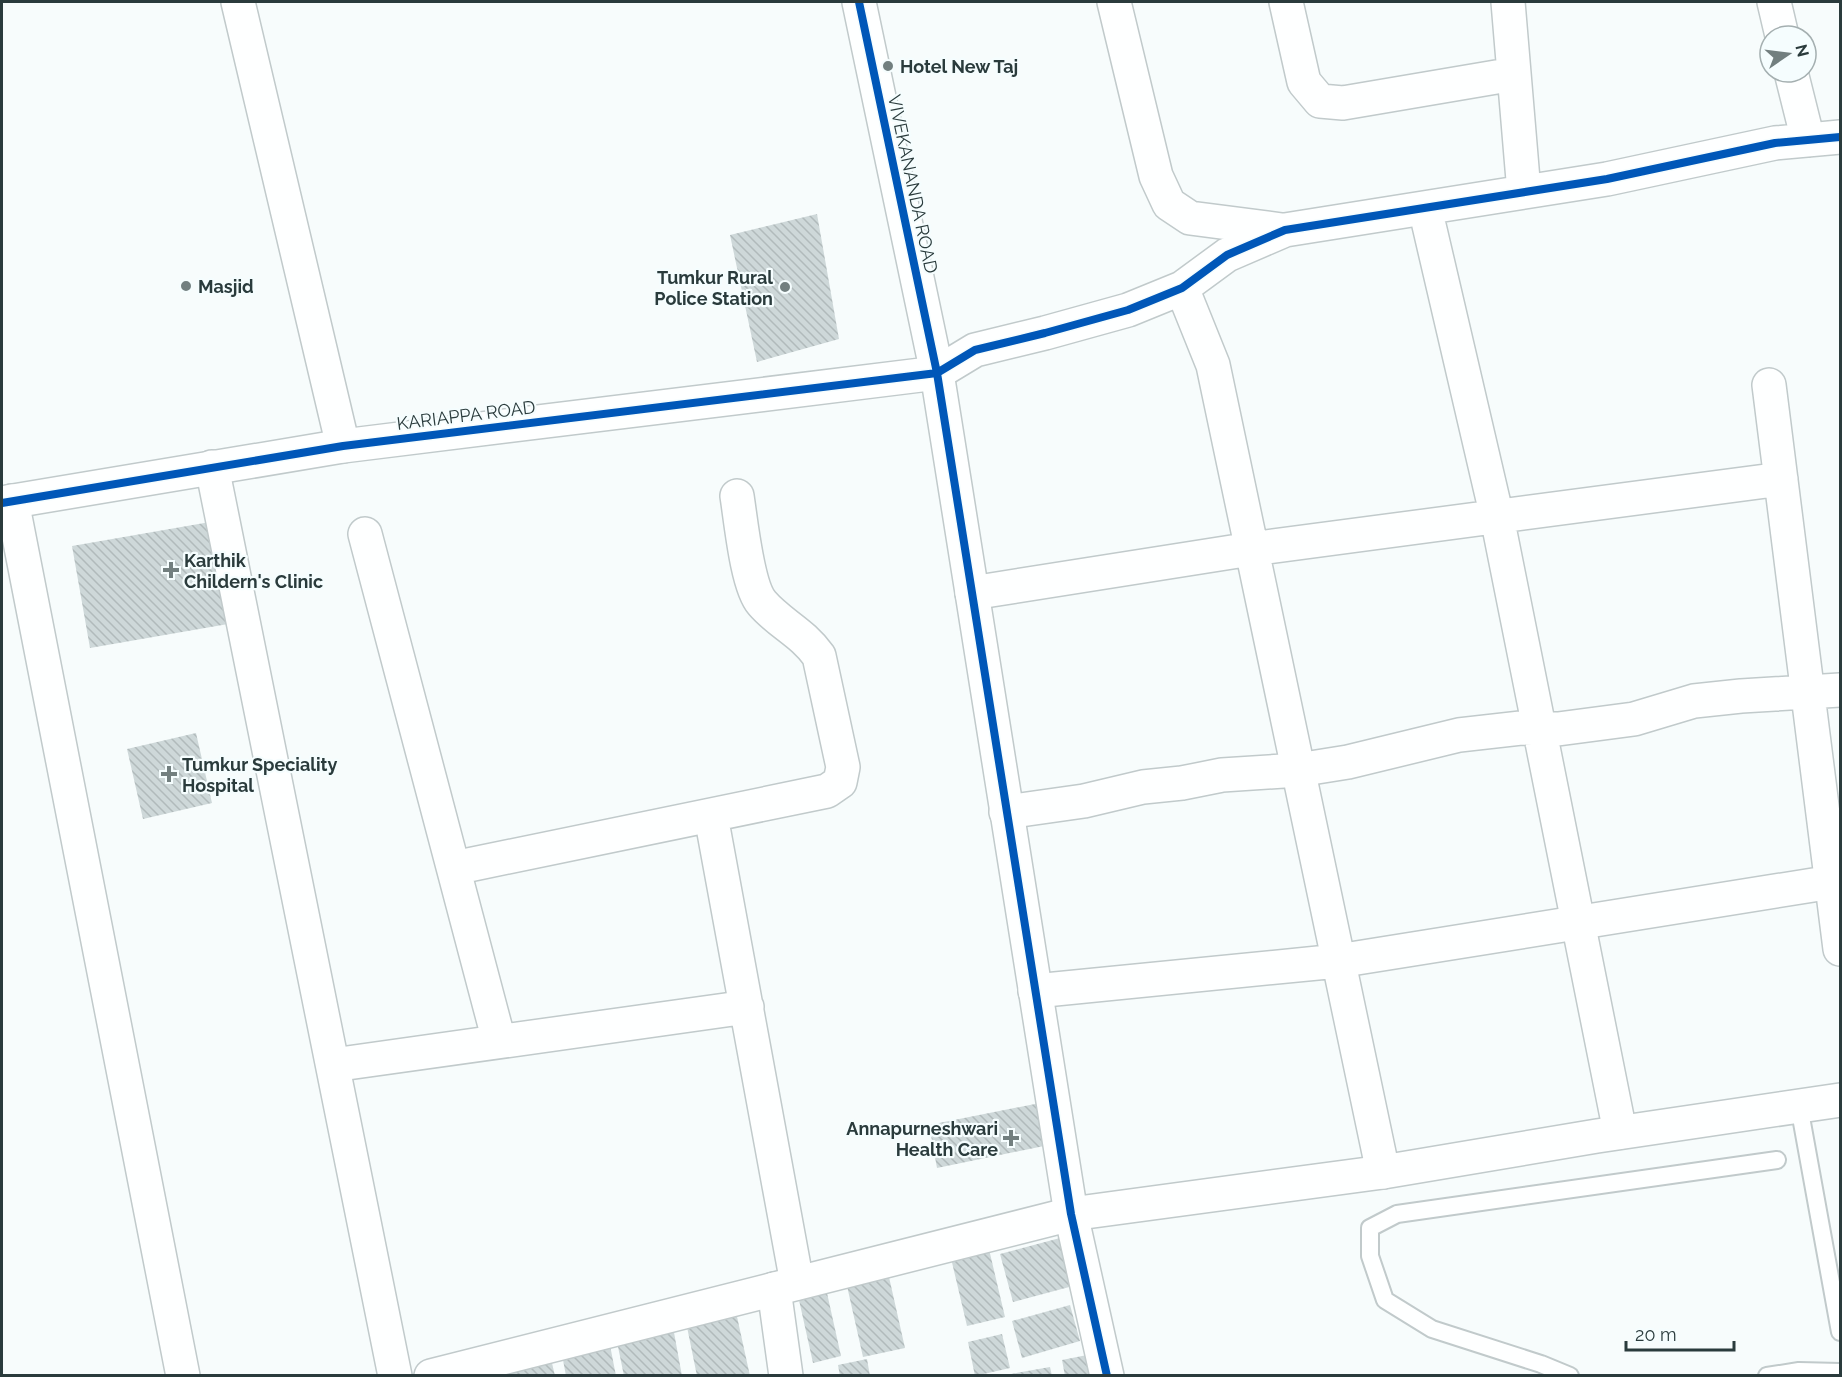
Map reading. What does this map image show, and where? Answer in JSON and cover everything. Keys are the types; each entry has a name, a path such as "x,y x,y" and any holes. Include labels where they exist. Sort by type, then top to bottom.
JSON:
{"street":[{"path":"238,2 343,446"},
{"name":"VIVEKANANDA ROAD","path":"859,2 937,373 1071,1214 1107,1376"},
{"path":"1114,2 1156,176 1170,204 1190,218 1286,230"},
{"path":"1286,2 1304,82 1320,101 1343,103 1514,74"},
{"path":"1508,2 1524,192"},
{"path":"1774,2 1779,24"},
{"path":"1794,84 1808,140"},
{"path":"937,373 975,350 1128,310 1182,288 1227,255 1286,230 1606,179 1775,143 1840,137"},
{"path":"1425,208 1497,517 1620,1132"},
{"path":"1182,288 1213,365 1383,1172"},
{"name":"KARIAPPA ROAD","path":"7,502 343,446 937,373"},
{"path":"1769,385 1840,949"},
{"path":"212,467 395,1376"},
{"path":"972,593 1251,549 1781,479"},
{"path":"454,868 827,791 840,782 843,767 819,656 809,642 772,614 760,601 752,584 737,496"},
{"path":"7,502 183,1376"},
{"path":"365,534 499,1041"},
{"path":"1006,812 1084,801 1143,787 1182,783 1222,775 1298,770 1348,762 1459,735 1521,728 1557,729 1634,719 1694,701 1840,690"},
{"path":"711,816 747,1007 786,1286 786,1376"},
{"path":"1035,991 1338,961 1832,882"},
{"path":"333,1065 747,1007"},
{"path":"431,1376 482,1369 786,1286 1071,1214 1383,1172 1620,1132 1840,1100"}],"lane":[{"path":"1800,1107 1840,1332"},
{"path":"1570,1376 1541,1364 1432,1329 1385,1299 1370,1256 1370,1228 1396,1214 1777,1160"},
{"path":"1767,1376 1799,1371 1840,1372"}],"building":[{"name":"Tumkur Rural Police Station","path":"817,214 839,339 757,362 730,235"},
{"path":"210,522 228,624 90,648 72,546"},
{"path":"196,733 212,803 143,819 127,749"},
{"path":"1040,1103 1049,1145 937,1168 929,1125"},
{"path":"1060,1238 1073,1286 1013,1302 1000,1254"},
{"path":"988,1245 1005,1317 967,1326 950,1254"},
{"path":"889,1277 905,1348 863,1357 847,1286"},
{"path":"827,1293 841,1356 813,1363 799,1300"},
{"path":"1070,1305 1080,1341 1022,1358 1012,1321"},
{"path":"736,1312 750,1376 697,1376 686,1322"},
{"path":"673,1327 682,1376 624,1376 616,1337"},
{"path":"1002,1334 1010,1368 975,1376 968,1342"},
{"path":"609,1340 616,1376 566,1376 561,1349"},
{"path":"549,1350 555,1376 505,1376 501,1361"},
{"path":"1087,1355 1091,1376 1065,1376 1062,1360"},
{"path":"867,1359 870,1376 840,1376 838,1365"},
{"path":"1050,1367 1052,1376 1011,1376 1011,1374"}],"cycle path":[{"path":"859,2 937,373 1071,1214 1107,1376"},
{"path":"2,503 343,446 937,373 975,350 1128,310 1182,288 1227,255 1285,230 1607,179 1775,143 1840,137"}],"place":[{"name":"Hotel New Taj","path":"888,66"},
{"name":"Masjid","path":"186,286"},
{"name":"Tumkur Rural Police Station","path":"785,287"},
{"name":"Karthik Childern's Clinic","path":"171,570"},
{"name":"Tumkur Speciality Hospital","path":"169,774"},
{"name":"Annapurneshwari Health Care","path":"1011,1138"}]}
